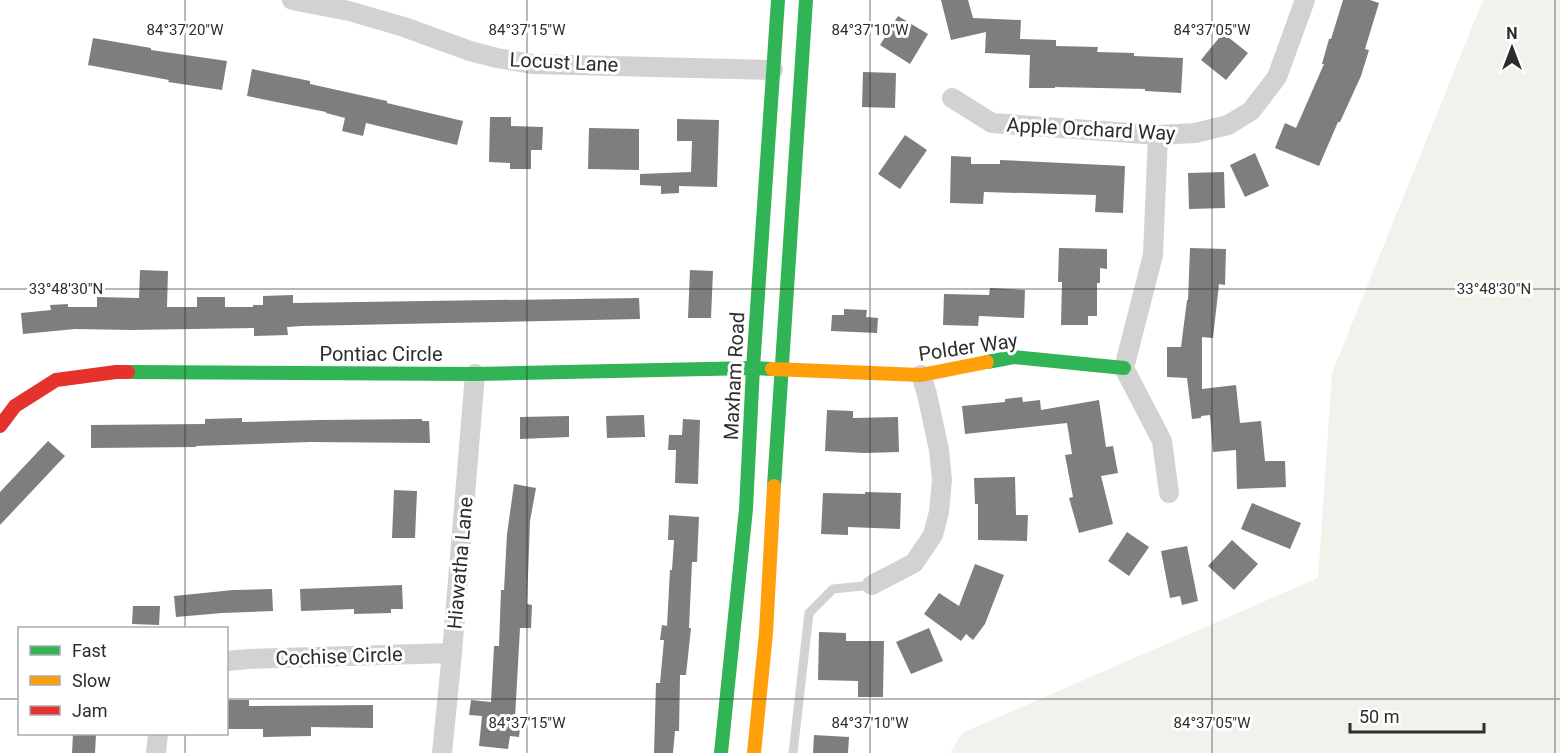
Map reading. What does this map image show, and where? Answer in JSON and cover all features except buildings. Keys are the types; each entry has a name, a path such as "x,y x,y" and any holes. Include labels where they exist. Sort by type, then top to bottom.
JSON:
{"main road":[{"name":"Maxham Road","path":"721,753 746,509 753,368 778,0"},
{"path":"754,753 766,633 806,0"},
{"name":"Polder Way","path":"781,369 921,375 1014,357 1124,368"},
{"name":"Pontiac Circle","path":"0,426 15,405 56,380 116,372 475,374 781,369"}],"street":[{"name":"Locust Lane","path":"292,0 349,11 470,51 532,64 773,70"},
{"name":"Apple Orchard Way","path":"952,98 992,123 1158,135 1195,133 1217,128 1251,111 1277,77 1305,0"},
{"path":"1158,135 1153,255 1124,368 1162,441 1169,493"},
{"name":"Hiawatha Lane","path":"442,753 453,652 475,374"},
{"path":"872,585 914,563 933,535 939,512 942,480 939,450 921,375"},
{"name":"Cochise Circle","path":"228,661 453,652"},
{"path":"156,753 158,735"}],"lane":[{"path":"794,753 809,613 833,589 872,585"}],"shaded area":[{"path":"1483,0 1560,0 1560,753 950,753 962,733 1318,578 1332,373"}],"traffic: fast":[{"path":"721,753 746,509 753,368 778,0"},
{"path":"774,486 806,0"},
{"path":"987,362 1014,357 1124,368"},
{"path":"128,372 475,374 772,369"}],"traffic: slow":[{"path":"772,369 921,375 987,362"},
{"path":"754,753 766,633 774,486"}],"traffic: jam":[{"path":"0,426 15,406 56,380 128,372"}]}
